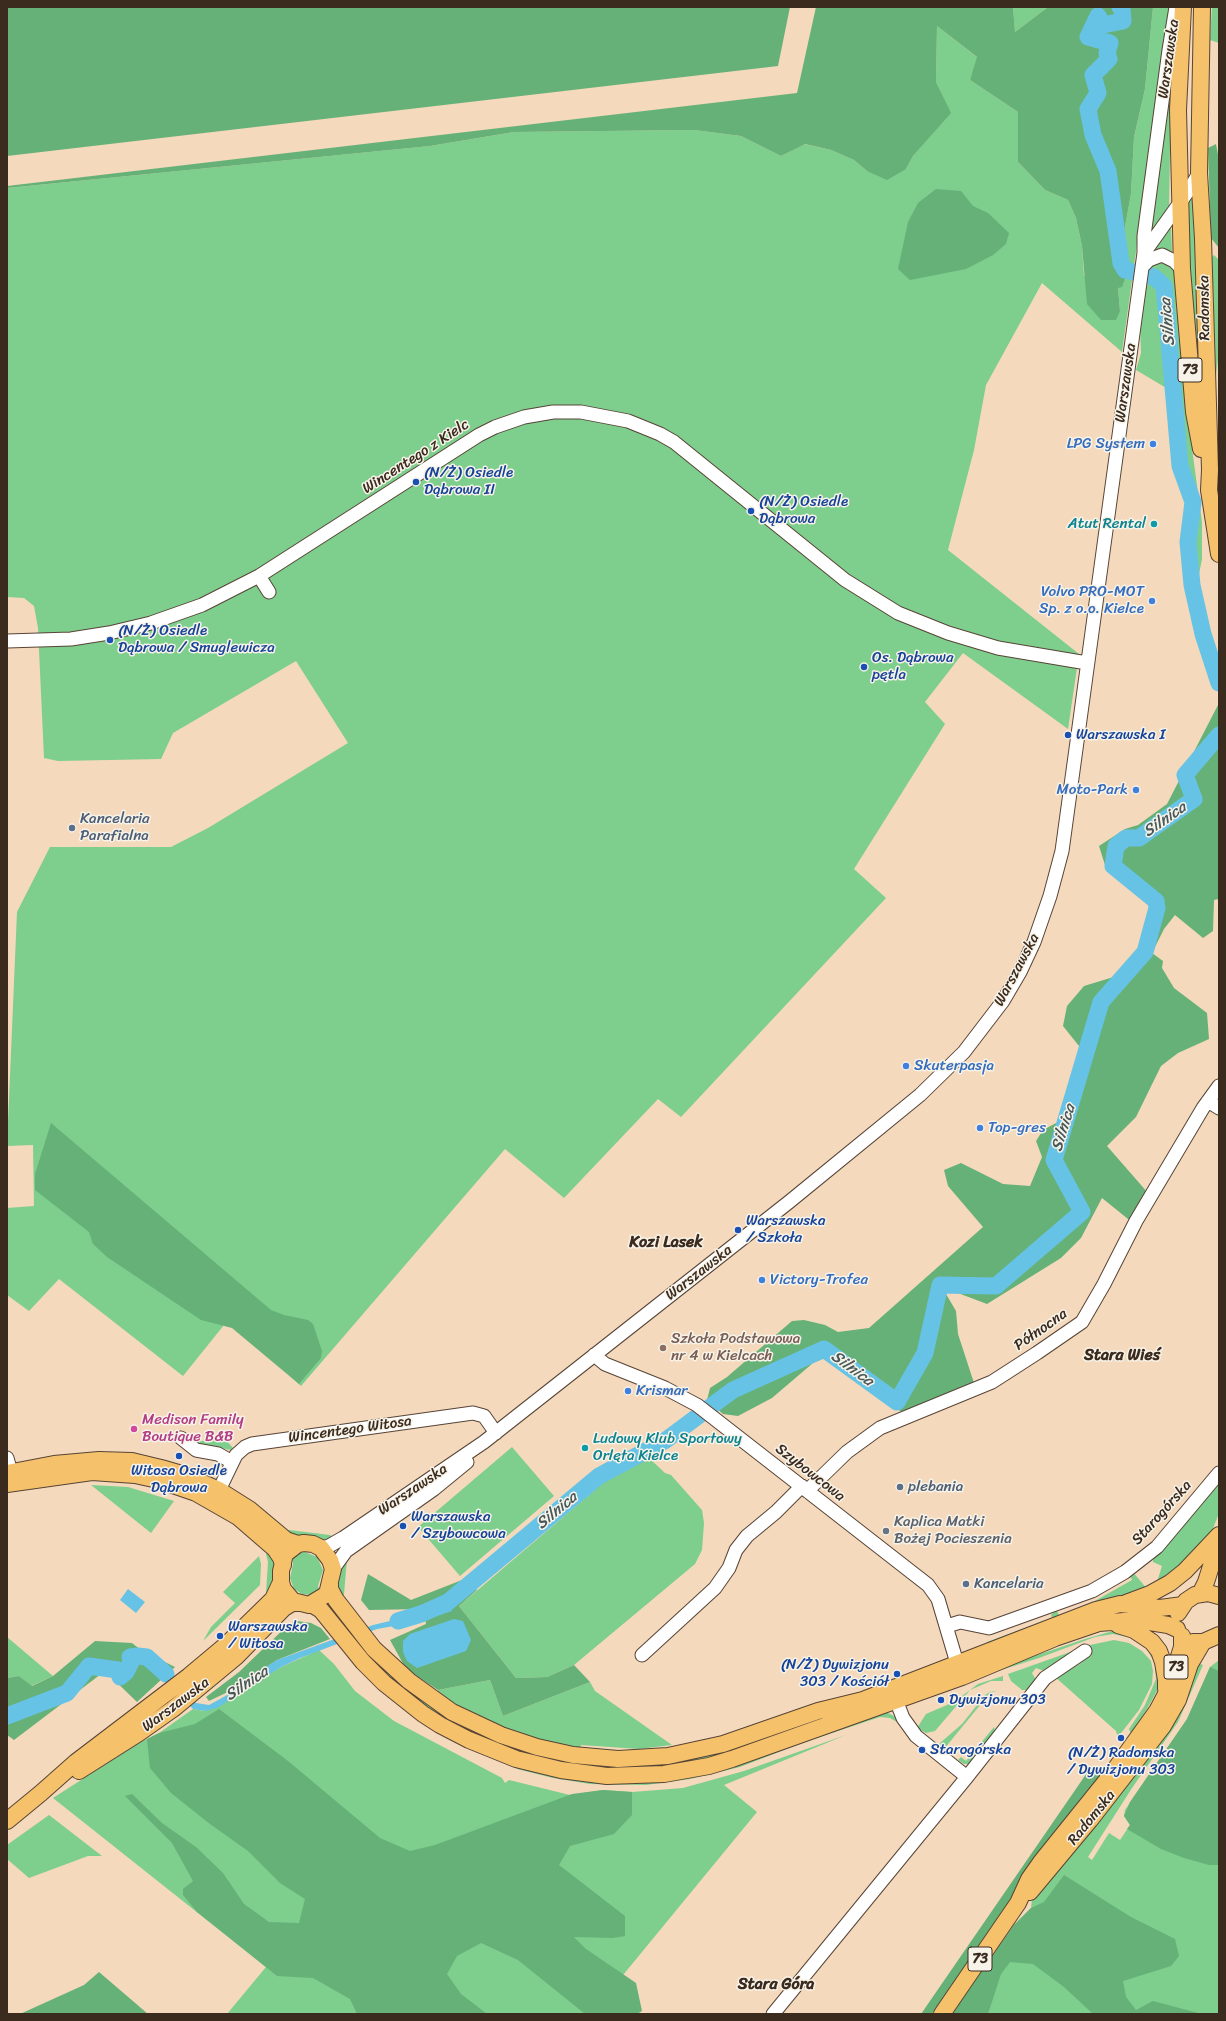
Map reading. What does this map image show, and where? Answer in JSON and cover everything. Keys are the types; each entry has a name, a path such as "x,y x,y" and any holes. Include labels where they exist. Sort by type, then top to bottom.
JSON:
{"main road":[{"name":"Warszawska","path":"1182,269 1179,205 1178,110 1183,7"},
{"name":"Warszawska","path":"1199,174 1202,7"},
{"name":"Radomska","path":"1199,174 1203,239 1210,470 1209,490"},
{"name":"Radomska","path":"1182,269 1194,412 1201,447 1203,471 1209,490 1219,554"},
{"path":"8,1472 67,1462 114,1459 132,1461 179,1473 219,1490 249,1509 286,1540 298,1544 313,1544 321,1548 330,1560 332,1594 354,1624 386,1661 417,1688 452,1712 501,1736 537,1747 573,1755 618,1759 668,1756 716,1746 818,1711 862,1700 1085,1614 1150,1594 1170,1583 1206,1551 1219,1535"},
{"path":"8,1472 92,1472 135,1475 164,1482 196,1493 238,1517 275,1549 281,1558 281,1582 287,1595 304,1604 321,1610 350,1646 390,1687 423,1714 440,1725 469,1740 516,1759 543,1766 582,1773 607,1776 645,1775 686,1771 740,1757 962,1677 1062,1636 1099,1624 1137,1620 1168,1625 1179,1632"},
{"path":"1200,1594 1206,1582 1219,1541"},
{"path":"282,1564 285,1554 298,1544"},
{"path":"304,1604 323,1597 331,1576"},
{"name":"Warszawska","path":"194,1682 226,1645 274,1599 281,1582"},
{"path":"1120,1604 1160,1608 1182,1605 1191,1597 1200,1594 1208,1593 1219,1596"},
{"name":"Warszawska","path":"7,1821 41,1794 139,1733 168,1703 194,1682 237,1656 284,1608 292,1603 304,1604"},
{"name":"73","path":"1182,1605 1177,1618 1179,1632 1193,1642 1203,1642 1219,1635"},
{"path":"1099,1624 1119,1625 1134,1630 1152,1642 1159,1651 1165,1671 1165,1696"},
{"name":"Radomska","path":"942,2014 1018,1904 1029,1879 1041,1862 1129,1752 1153,1717 1165,1696 1182,1647 1179,1632"},
{"name":"Radomska","path":"1018,1904 1038,1885 1160,1731 1178,1700 1190,1664 1203,1642"}],"street":[{"name":"Warszawska","path":"321,1548 329,1546 350,1533 484,1442 793,1198 920,1095 964,1052 1003,1001 1034,942 1050,896 1062,850 1144,253 1145,229 1176,7"},
{"name":"Warszawska","path":"1144,253 1179,205 1199,174"},
{"path":"1142,267 1149,260 1162,255 1174,261 1182,269"},
{"name":"Wincentego z Kielc","path":"7,640 71,639 136,627 177,615 202,605 260,576 479,435 513,421 538,414 565,412 590,413 628,421 660,434 674,442 845,580 898,613 934,628 998,648 1087,663"},
{"path":"260,576 269,592"},
{"name":"Północna","path":"642,1655 715,1588 729,1568 736,1550 747,1536 847,1452 880,1428 992,1382 1082,1322 1104,1284 1136,1221 1208,1101 1219,1086"},
{"path":"1208,1101 1219,1108"},
{"name":"Szybowcowa","path":"594,1355 605,1364 665,1388 697,1405 928,1585 938,1599 957,1663"},
{"name":"Wincentego Witosa","path":"219,1490 232,1462 240,1451 252,1444 468,1413 477,1413 484,1416 496,1433"},
{"path":"181,1438 196,1450 218,1454 232,1462"},
{"name":"Warszawska","path":"331,1576 346,1551 448,1479 475,1454 484,1442"},
{"name":"Starogórska","path":"947,1626 960,1622 989,1628 1092,1591 1125,1572 1157,1547 1219,1473"},
{"path":"773,2014 967,1777 1045,1678 1085,1651"},
{"path":"896,1700 903,1718 916,1736 967,1777"}],"green space":[{"path":"7,7 790,7 778,66 7,156"},
{"path":"816,7 1013,7 1015,32 1048,7 1153,7 1145,89 1134,137 1131,194 1122,243 1126,276 1122,287 1118,288 1120,311 1116,320 1101,320 1087,304 1082,246 1076,218 1068,200 1045,190 1018,162 1018,112 970,80 977,57 937,26 936,82 951,113 913,156 906,169 887,180 867,171 854,160 831,150 805,144 781,156 741,136 694,130 514,132 430,146 7,188 7,186 797,93"},
{"path":"1013,7 1048,7 1015,32"},
{"path":"1153,7 1170,7 1122,352 1042,283 986,385 974,450 948,550 1079,654 1068,729 963,653 925,702 945,724 854,869 886,898 681,1117 658,1099 564,1198 505,1149 301,1386 228,1320 183,1376 59,1279 29,1311 7,1295 7,1208 34,1206 33,1145 7,1146 17,912 50,847 171,847 208,828 348,743 296,661 173,733 161,759 58,761 44,758 38,628 34,606 24,598 7,597 7,188 430,146 514,132 694,130 741,136 781,156 804,144 831,150 854,160 867,171 906,169 913,156 950,113 936,82 937,26 978,58 970,80 1018,112 1018,162 1045,190 1068,200 1076,218 1082,246 1084,275 1120,311 1118,288 1123,259 1122,243 1131,194 1134,137 1145,89"},
{"path":"1212,7 1219,7 1219,43 1210,40"},
{"path":"1171,87 1169,211 1149,238 1169,89"},
{"path":"1216,144 1219,160 1219,248 1211,238 1208,148"},
{"path":"936,189 961,191 973,206 988,213 1009,233 1006,244 993,255 966,269 910,280 898,269 908,222 918,203"},
{"path":"1193,194 1200,397 1189,275 1188,202"},
{"path":"1171,224 1172,253 1167,250 1153,252 1156,244"},
{"path":"1214,255 1219,260 1219,350 1213,402 1212,318 1214,304 1212,257"},
{"path":"1155,262 1166,262 1174,270 1175,275 1188,419 1202,522 1202,559 1198,579 1194,583 1187,553 1185,527 1187,509 1183,486 1176,465 1168,389 1136,370 1141,353 1140,327 1145,286 1149,267"},
{"path":"1219,703 1219,899 1214,900 1213,931 1203,938 1175,915 1164,929 1152,953 1163,961 1162,968 1174,988 1207,1013 1209,1039 1178,1053 1161,1066 1136,1117 1107,1146 1148,1193 1133,1223 1102,1198 1081,1238 1061,1258 987,1304 950,1290 946,1294 956,1311 958,1334 974,1383 903,1413 833,1361 825,1358 813,1363 772,1398 738,1416 723,1414 707,1400 710,1388 727,1377 792,1321 804,1320 825,1325 838,1332 869,1328 983,1227 948,1186 944,1170 961,1163 1003,1184 1030,1186 1042,1157 1036,1141 1043,1130 1058,1122 1071,1092 1083,1051 1063,1026 1067,1006 1084,986 1120,975 1144,952 1154,902 1131,891 1105,865 1099,846 1125,829 1138,825 1167,804"},
{"path":"51,1123 271,1310 284,1315 308,1320 313,1324 322,1351 321,1358 299,1384 232,1328 201,1320 107,1257 93,1244 89,1232 35,1190 35,1174"},
{"path":"225,1439 233,1448 231,1450 192,1442"},
{"path":"512,1447 554,1496 460,1576 418,1527"},
{"path":"648,1457 665,1473 671,1475 702,1510 704,1523 702,1550 695,1564 574,1665 547,1677 516,1678 459,1606 610,1477"},
{"path":"1219,1477 1219,1513 1209,1539 1180,1571 1157,1582 1162,1566 1153,1562 1153,1557"},
{"path":"91,1485 128,1487 174,1501 151,1533"},
{"path":"289,1530 330,1535 333,1537 327,1540 298,1536 286,1533"},
{"path":"269,1551 275,1563 274,1586 270,1597 266,1593 268,1562 266,1554"},
{"path":"305,1552 317,1557 323,1570 318,1586 320,1592 311,1595 302,1594 294,1589 290,1578 293,1564 292,1557 299,1553"},
{"path":"259,1556 261,1564 260,1585 203,1641 211,1627 235,1603 223,1592"},
{"path":"347,1559 343,1598 337,1589 342,1563"},
{"path":"1132,1571 1148,1590 987,1646 987,1642 1052,1618 1051,1615 1056,1609 1059,1615 1086,1606 1132,1580 1129,1573"},
{"path":"368,1574 411,1600 467,1578 477,1590 459,1606 516,1678 547,1677 574,1665 590,1682 503,1716 490,1680 438,1690 406,1669 390,1640 426,1624 423,1609 369,1610 361,1600"},
{"path":"297,1621 311,1623 321,1628 330,1639 277,1660 232,1690 209,1701 206,1697 239,1672 289,1624"},
{"path":"1113,1631 1123,1631 1132,1638 1113,1634 1095,1637 1039,1658 998,1671 996,1669 1085,1639"},
{"path":"7,1637 53,1676 31,1686 19,1676 7,1678"},
{"path":"1114,1640 1129,1643 1142,1651 1151,1661 1153,1671 1152,1684 1139,1710 1118,1737 1116,1731 1054,1676 1075,1662 1078,1665 1087,1658 1087,1654 1044,1671 1036,1668 1032,1673 1036,1680 1033,1688 1030,1686 1026,1690 1022,1690 1011,1681 1008,1674 1090,1645"},
{"path":"95,1641 132,1643 141,1650 175,1667 137,1702 105,1671 14,1740 7,1735 7,1678 19,1676 32,1686 53,1676"},
{"path":"367,1648 432,1706 599,1763 841,1711 708,1761 632,1771 550,1763 471,1735 406,1694 360,1650"},
{"path":"319,1650 334,1664 355,1691 394,1721 502,1778 505,1783 509,1780 570,1795 603,1790 632,1792 683,1788 744,1771 846,1735 724,1785 757,1812 591,2014 227,2014 266,1967 53,1798 137,1744 159,1733 193,1709 205,1711 281,1667"},
{"path":"1149,1653 1156,1653 1159,1687 1131,1734 1129,1729 1145,1705 1156,1679 1155,1663"},
{"path":"1219,1660 1219,2014 952,2014 1014,1925 1031,1908 1032,1899 1197,1663 1203,1665 1178,1722 1132,1788 1088,1857 1092,1860 1109,1833 1120,1840 1130,1825 1124,1816 1125,1810 1187,1719 1210,1667"},
{"path":"1210,1667 1219,1671 1219,1865 1209,1865 1184,1858 1161,1849 1127,1829 1130,1825 1124,1816 1130,1802 1187,1719"},
{"path":"1003,1676 1003,1681 991,1681 970,1690 978,1684"},
{"path":"490,1680 503,1716 590,1682 595,1691 672,1745 639,1749 581,1745 580,1751 517,1736 437,1696 438,1690"},
{"path":"970,1690 935,1731 926,1733 917,1728 926,1714 954,1702"},
{"path":"997,1691 990,1693 944,1749 945,1753 938,1747 940,1743 962,1724 985,1695 990,1692"},
{"path":"219,1709 288,1761 380,1838 410,1851 435,1845 572,1794 603,1790 632,1792 632,1815 614,1834 570,1846 559,1865 625,1916 625,1936 613,1938 574,1937 586,1949 636,1983 642,2011 637,2014 585,2014 518,1960 481,1943 457,1956 447,1974 461,1994 487,2014 357,2014 350,1999 313,1978 277,1976 197,1912 183,1895 183,1889 193,1881 172,1843 125,1796 132,1794 162,1823 196,1847 223,1873 244,1904 269,1922 299,1923 305,1899 280,1883 248,1851 210,1824 171,1793 150,1768 147,1739 159,1733 195,1724"},
{"path":"886,1712 896,1717 900,1724 890,1718 880,1717 805,1742 740,1767 690,1779 646,1785 590,1784 553,1778 517,1769 518,1767 628,1781"},
{"path":"994,1727 995,1731 969,1764 964,1764 958,1760 961,1757 966,1761"},
{"path":"1091,1767 1100,1768 1103,1773 1016,1891 932,2014 921,2014"},
{"path":"49,1815 102,1856 88,1856 29,1878 7,1859 7,1845"},
{"path":"1064,1875 1131,1917 1175,1939 1179,1956 1171,1966 1123,1981 1126,1997 1136,2010 1153,2001 1202,2014 1093,2014 1064,1987 1033,1964 1010,1962 1001,1974 988,2014 952,2014 1014,1925 1031,1908 1044,1902"},
{"path":"99,1972 148,2014 20,2014 84,1985"}],"water":[{"path":"128,1589 145,1602 136,1613 120,1600"},
{"path":"450,1605 452,1611 422,1621 377,1629 300,1658 281,1667 217,1708 205,1711 193,1709 160,1672 146,1661 150,1657 162,1666 196,1703 209,1705 229,1694 235,1687 277,1660 373,1625 428,1612"},
{"path":"454,1619 463,1621 471,1640 466,1651 417,1668 407,1661 403,1652 403,1641 410,1634"}],"waterway":[{"name":"Silnica","path":"1120,7 1122,9 1123,21 1103,25 1098,16 1088,37 1110,43 1107,53 1109,59 1093,75 1098,93 1088,109 1093,135 1108,171 1121,263 1125,270 1154,277 1164,286 1180,466 1193,502 1188,542 1192,585 1203,634 1219,683"},
{"name":"Silnica","path":"398,1621 421,1614 448,1602 599,1476 666,1440 733,1390 824,1349 897,1402 925,1353 940,1285 996,1286 1082,1212 1054,1160 1101,1002 1145,952 1157,908 1156,901 1113,866 1116,846 1126,838 1139,838 1194,799 1185,775 1219,735"},
{"name":"Silnica","path":"7,1716 67,1693 89,1666 118,1670 120,1677 126,1672 131,1662 130,1657 138,1656 147,1657 166,1674"}],"place":[{"name":"LPG System","path":"1153,444"},
{"name":"(N/Ż) Osiedle Dąbrowa II","path":"416,482"},
{"name":"(N/Ż) Osiedle Dąbrowa","path":"751,511"},
{"name":"Atut Rental","path":"1154,524"},
{"name":"Volvo PRO-MOT Sp. z o.o. Kielce","path":"1152,601"},
{"name":"(N/Ż) Osiedle Dąbrowa / Smuglewicza","path":"110,640"},
{"name":"Os. Dąbrowa pętla","path":"864,667"},
{"name":"Warszawska I","path":"1068,735"},
{"name":"Moto-Park","path":"1136,790"},
{"name":"Kancelaria Parafialna","path":"72,828"},
{"name":"Skuterpasja","path":"906,1066"},
{"name":"Top-gres","path":"980,1128"},
{"name":"Warszawska / Szkoła","path":"738,1230"},
{"name":"Victory-Trofea","path":"762,1280"},
{"name":"Szkoła Podstawowa nr 4 w Kielcach","path":"663,1348"},
{"name":"Krismar","path":"628,1391"},
{"name":"Medison Family Boutique B&B","path":"134,1429"},
{"name":"Ludowy Klub Sportowy Orlęta Kielce","path":"585,1448"},
{"name":"Witosa Osiedle Dąbrowa","path":"179,1456"},
{"name":"plebania","path":"900,1487"},
{"name":"Warszawska / Szybowcowa","path":"403,1526"},
{"name":"Kaplica Matki Bożej Pocieszenia","path":"886,1531"},
{"name":"Kancelaria","path":"966,1584"},
{"name":"Warszawska / Witosa","path":"220,1636"},
{"name":"(N/Ż) Dywizjonu 303 / Kościół","path":"897,1674"},
{"name":"Dywizjonu 303","path":"941,1700"},
{"name":"(N/Ż) Radomska / Dywizjonu 303","path":"1121,1738"},
{"name":"Starogórska","path":"922,1750"}],"district":[{"name":"Kozi Lasek","path":"666,1243"},
{"name":"Stara Wieś","path":"1122,1356"},
{"name":"Stara Góra","path":"776,1985"}]}
